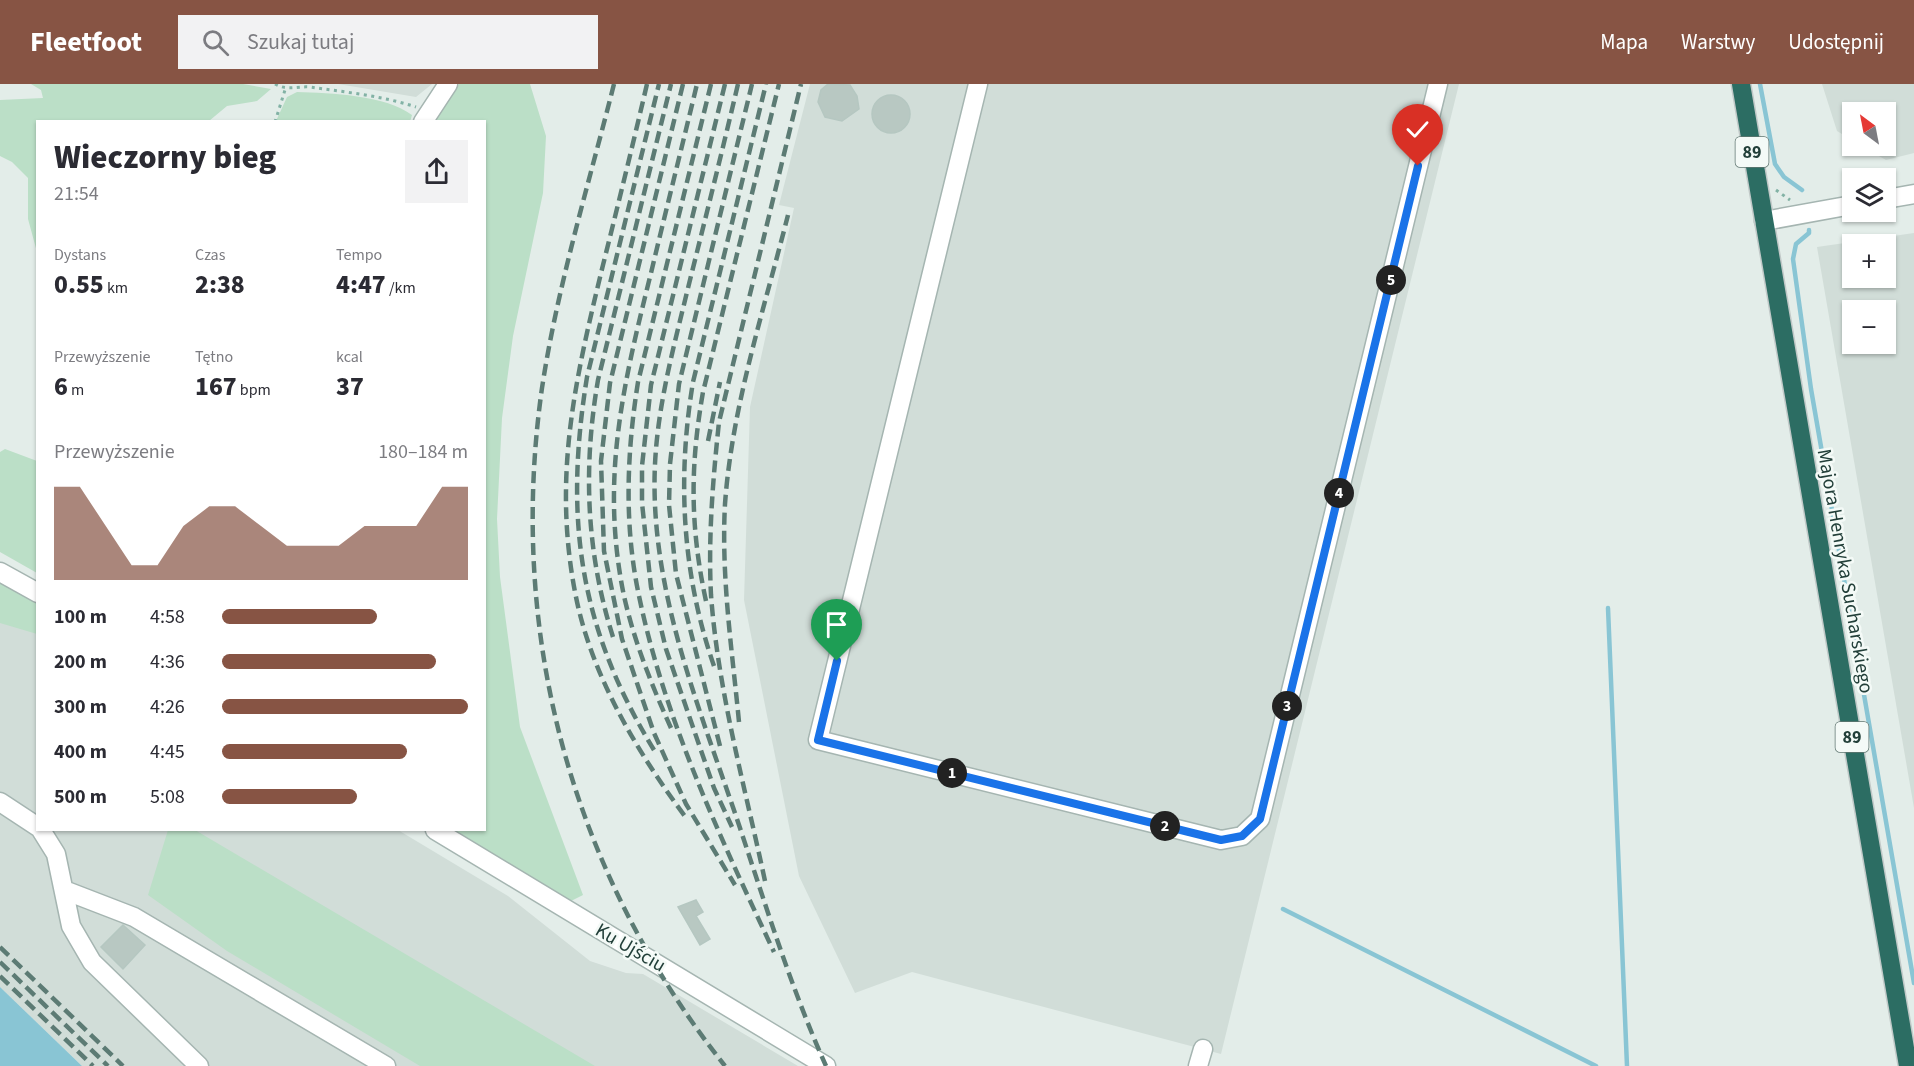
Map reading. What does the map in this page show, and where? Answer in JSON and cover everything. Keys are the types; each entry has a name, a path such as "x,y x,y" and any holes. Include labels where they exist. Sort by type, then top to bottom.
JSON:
{"highway":[{"name":"Majora Henryka Sucharskiego","path":"1740,84 1908,1066"}],"street":[{"path":"424,120 448,84"},
{"path":"978,84 818,740 1221,840 1242,836 1260,819 1438,84"},
{"path":"1896,197 1914,194"},
{"path":"1764,221 1842,207"},
{"path":"0,572 36,592"},
{"path":"0,802 36,826"},
{"path":"41,831 57,854 71,926 92,962 199,1066"},
{"name":"Ku Ujściu","path":"437,831 826,1066"},
{"path":"64,890 134,917 386,1066"}],"path":[{"path":"274,84 285,90 306,87 376,97 412,106"},
{"path":"276,120 285,90"},
{"path":"1772,186 1790,200 1799,200"}],"shaded area":[{"path":"338,84 432,84 416,97"},
{"path":"810,84 1459,84 1221,1054 912,972 855,993 799,876 744,600 750,407 794,208 779,205"},
{"path":"1822,84 1914,84 1914,153 1886,160 1879,156 1896,156 1896,102 1842,102 1842,134 1837,131"},
{"path":"1914,233 1914,808 1817,247 1842,243 1842,288 1896,288 1896,236"},
{"path":"0,610 36,632 36,831 400,831 508,896 590,961 626,973 643,974 798,1066 82,1066 0,987"}],"green space":[{"path":"31,84 243,84 271,89 257,101 227,106 210,120 36,120 36,248 28,219 28,178 12,162 0,156 0,100 43,98 41,90"},
{"path":"459,84 530,84 546,136 543,193 513,336 502,418 497,519 500,577 520,727 583,895 571,901 455,831 486,831 486,120 436,120"},
{"path":"297,92 357,96 387,103 412,115 411,120 276,120 287,97"},
{"path":"5,449 36,461 36,572 0,552 0,452"},
{"path":"0,578 36,597 36,634 0,623"},
{"path":"168,831 197,831 595,1066 420,1066 227,951 148,895"}],"water":[{"path":"0,987 82,1066 0,1066"}],"building":[{"path":"828,84 850,85 857,96 859,109 842,121 825,117 818,102 821,90"},
{"path":"891,95 905,100 910,114 905,128 891,133 877,128 872,114 877,100"},
{"path":"696,900 703,912 696,916 710,939 700,945 678,907"},
{"path":"123,925 145,945 123,969 101,947"}],"waterway":[{"path":"1760,84 1775,164 1784,177 1802,190"},
{"path":"1809,230 1809,233 1796,244 1793,259 1811,389 1914,983"},
{"path":"1608,608 1627,1066"},
{"path":"1283,909 1596,1066"}],"railway":[{"path":"614,84 574,236 556,312 542,388 533,480 534,570 544,659 563,746 590,831 627,913 671,991 725,1066"},
{"path":"647,84 593,307 576,389 570,430 566,511 569,553 576,597 593,656 605,686 635,742 687,819"},
{"path":"654,750 609,660 594,615 584,571 578,525 577,478 580,429 587,377 659,84"},
{"path":"613,637 604,605 592,541 589,477 593,413 598,380 671,84"},
{"path":"683,84 610,383 601,461 604,551 622,639 654,733 686,804 735,885"},
{"path":"671,728 644,663 624,596 617,553 614,512 615,472 618,433 632,354 697,84"},
{"path":"711,84 638,382 629,460 629,513 638,591 662,684 695,775 733,865 774,952"},
{"path":"725,84 651,385 642,466 642,503 651,587 666,649 714,788 732,827"},
{"path":"738,84 667,375 657,441 655,511 660,557 680,648 780,947 801,1007 826,1066"},
{"path":"720,746 676,574 669,505 670,464 679,384 752,84"},
{"path":"714,666 703,631 689,561 684,490 688,418 693,382 766,84"},
{"path":"706,601 695,522 694,471 699,419 703,392 779,84"},
{"path":"765,881 733,739 720,667 711,595 711,530 719,422 801,84"},
{"path":"739,722 726,586 725,504 734,431 759,322 788,215"},
{"path":"708,441 720,382"},
{"path":"0,947 123,1066"},
{"path":"0,962 108,1066"},
{"path":"0,976 93,1066"}],"route":[{"path":"837,661 818,740 1221,840 1242,836 1260,819 1418,166"}]}
